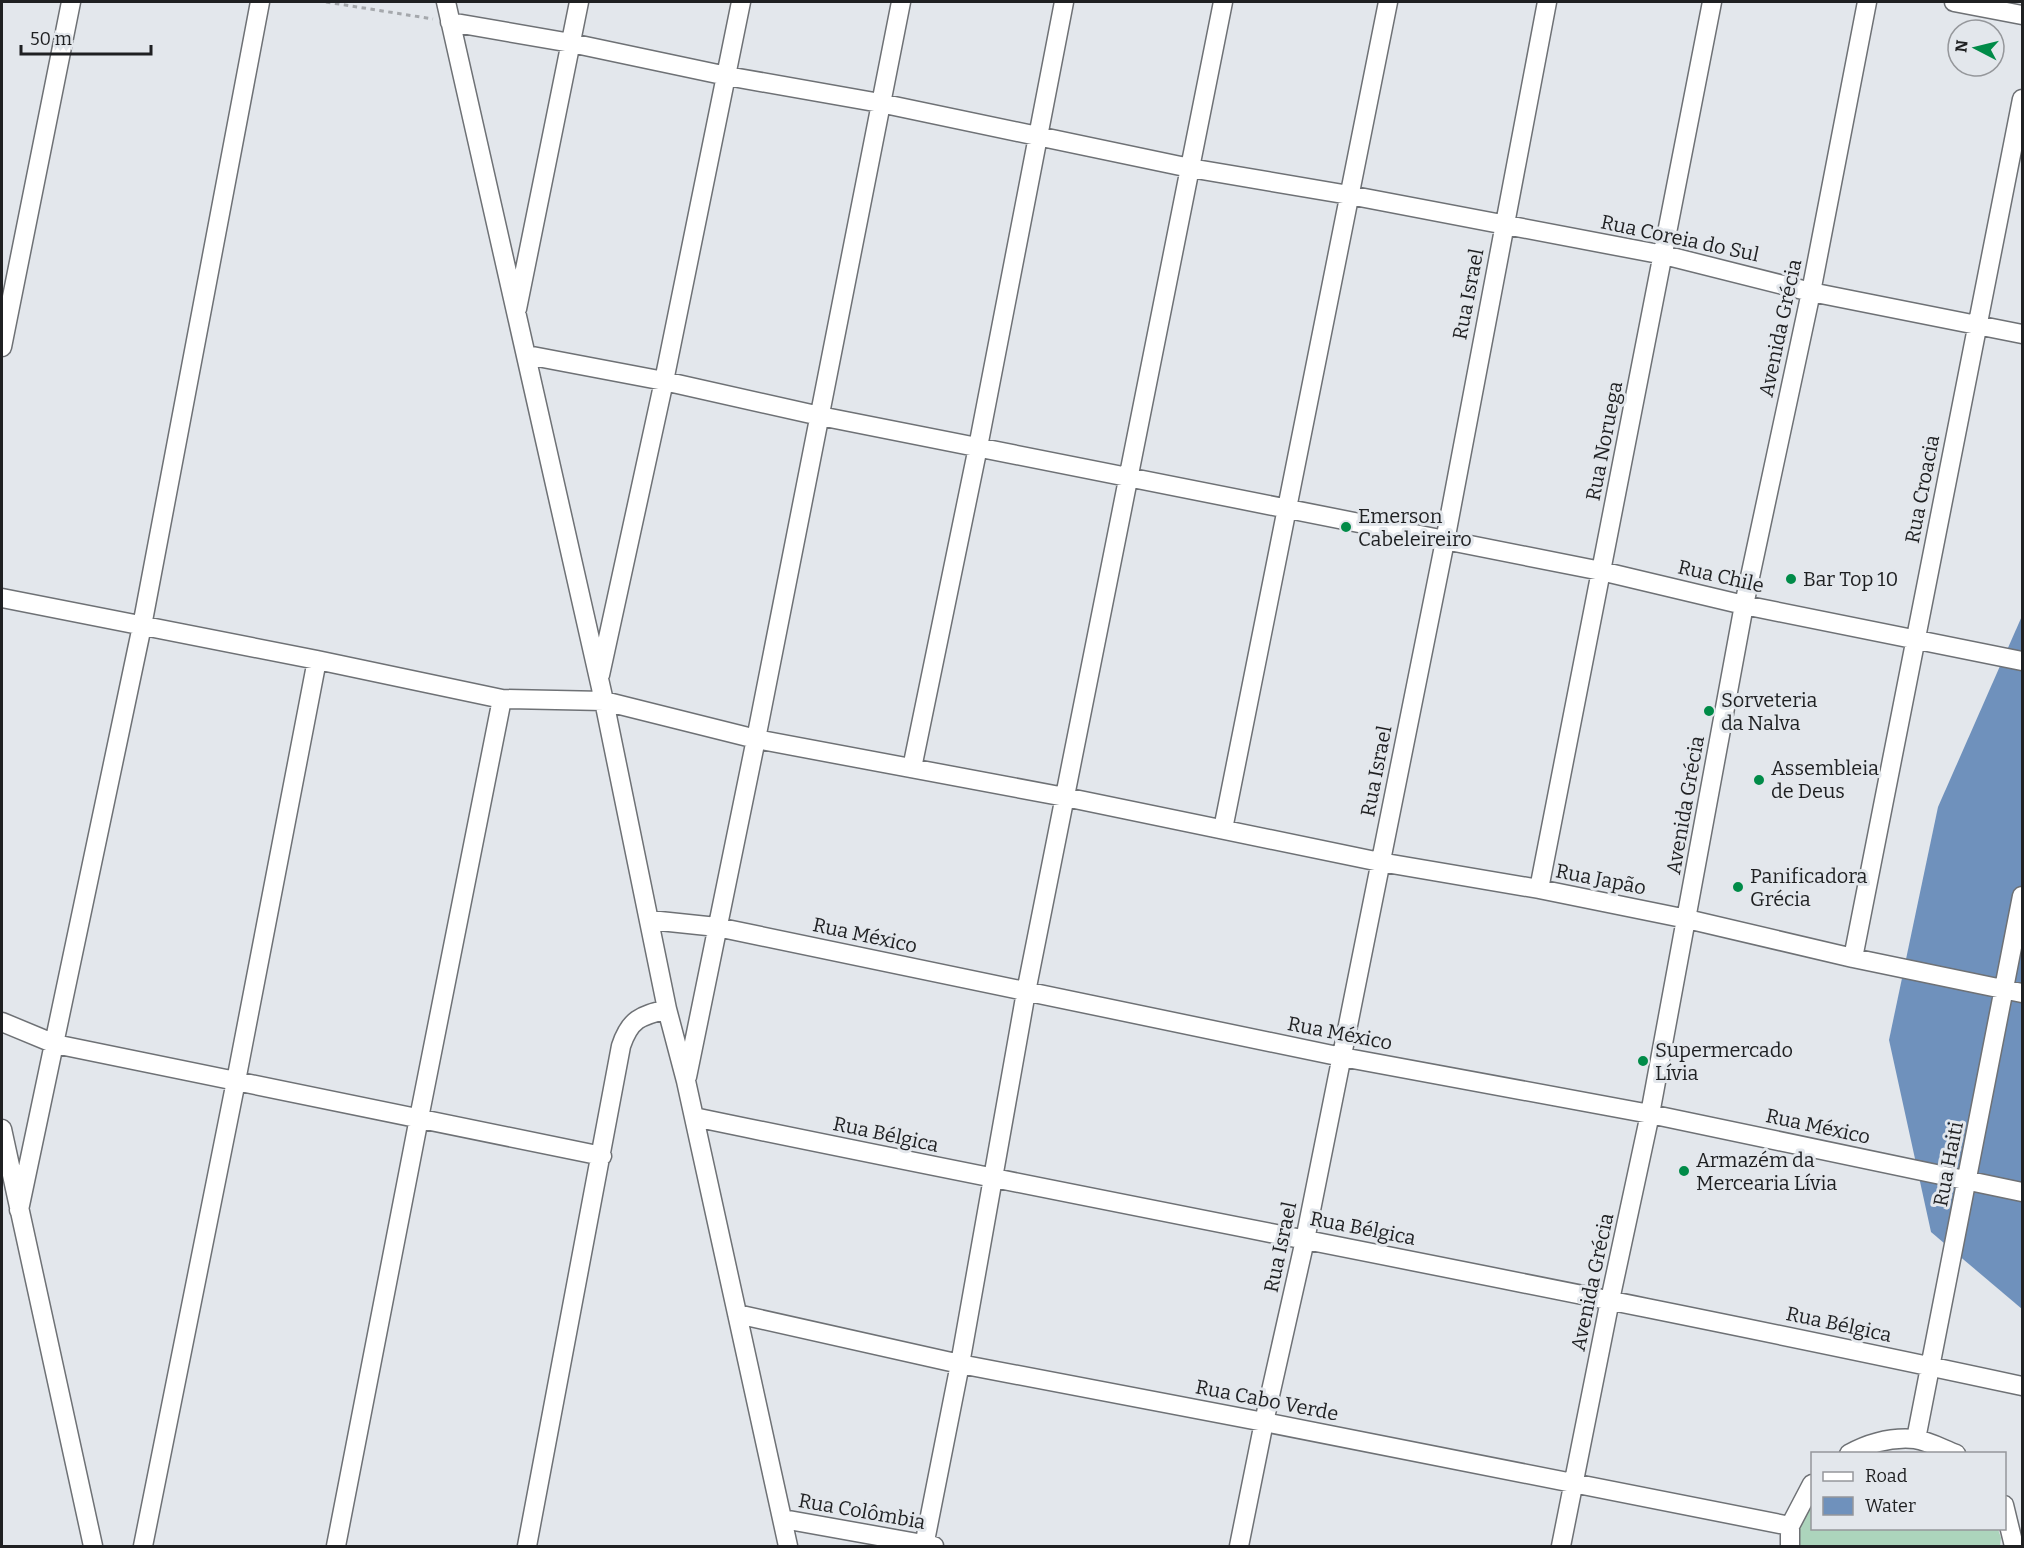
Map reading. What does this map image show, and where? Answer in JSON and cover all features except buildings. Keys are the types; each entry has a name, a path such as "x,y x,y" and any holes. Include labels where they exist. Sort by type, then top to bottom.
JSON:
{"street":[{"path":"2,347 70,2"},
{"path":"19,1210 56,1044 142,626 260,2"},
{"path":"446,2 604,701 667,1009 686,1081 788,1546"},
{"path":"516,314 579,2"},
{"path":"599,681 664,381 741,2"},
{"path":"686,1081 756,739 901,2"},
{"path":"912,768 978,447 1064,2"},
{"path":"928,1546 1026,992 1224,2"},
{"path":"1223,829 1388,2"},
{"name":"Rua Israel","path":"1239,1546 1305,1240 1445,540 1547,2"},
{"name":"Rua Noruega","path":"1539,889 1712,2"},
{"name":"Avenida Grécia","path":"1561,1546 1650,1114 1744,605 1811,291 1867,2"},
{"path":"1954,2 2022,15"},
{"name":"Rua Coreia do Sul","path":"450,22 880,103 1190,168 1349,195 1664,255 1811,291 2022,334"},
{"name":"Rua Croacia","path":"1853,958 2022,99"},
{"name":"Rua Chile","path":"527,355 664,381 820,416 1601,571 1744,605 2022,661"},
{"name":"Rua Japão","path":"2,598 502,699 604,701 756,739 1065,797 1380,862 1539,889 2014,991"},
{"path":"143,1546 317,660"},
{"path":"336,1546 418,1118 502,699"},
{"name":"Rua Haiti","path":"1916,1439 1968,1180 2014,991 2022,896"},
{"name":"Rua México","path":"650,920 717,927 1341,1057 1650,1114 2022,1192"},
{"path":"527,1546 621,1046 626,1029 636,1019 667,1009"},
{"path":"2,1022 56,1044 602,1156"},
{"name":"Rua Bélgica","path":"694,1117 993,1179 1610,1300 2022,1386"},
{"path":"2,1129 93,1546"},
{"name":"Rua Cabo Verde","path":"737,1314 960,1364 1790,1526"},
{"path":"1853,1452 1864,1446 1895,1439 1916,1439 1951,1452"},
{"path":"1790,1546 1790,1526 1811,1486"},
{"path":"2006,1513 2014,1546"},
{"name":"Rua Colômbia","path":"783,1520 928,1546"}],"path":[{"path":"326,2 450,22"}],"green space":[{"path":"1811,1498 1811,1530 1998,1530 2001,1538 2000,1546 1797,1546 1798,1530"}],"water":[{"path":"2022,616 2022,1309 1931,1232 1889,1040 1938,807"}],"place":[{"name":"Emerson Cabeleireiro","path":"1346,527"},
{"name":"Bar Top 10","path":"1791,579"},
{"name":"Sorveteria da Nalva","path":"1709,711"},
{"name":"Assembleia de Deus","path":"1759,780"},
{"name":"Panificadora Grécia","path":"1738,887"},
{"name":"Supermercado Lívia","path":"1643,1061"},
{"name":"Armazém da Mercearia Lívia","path":"1684,1171"}]}
